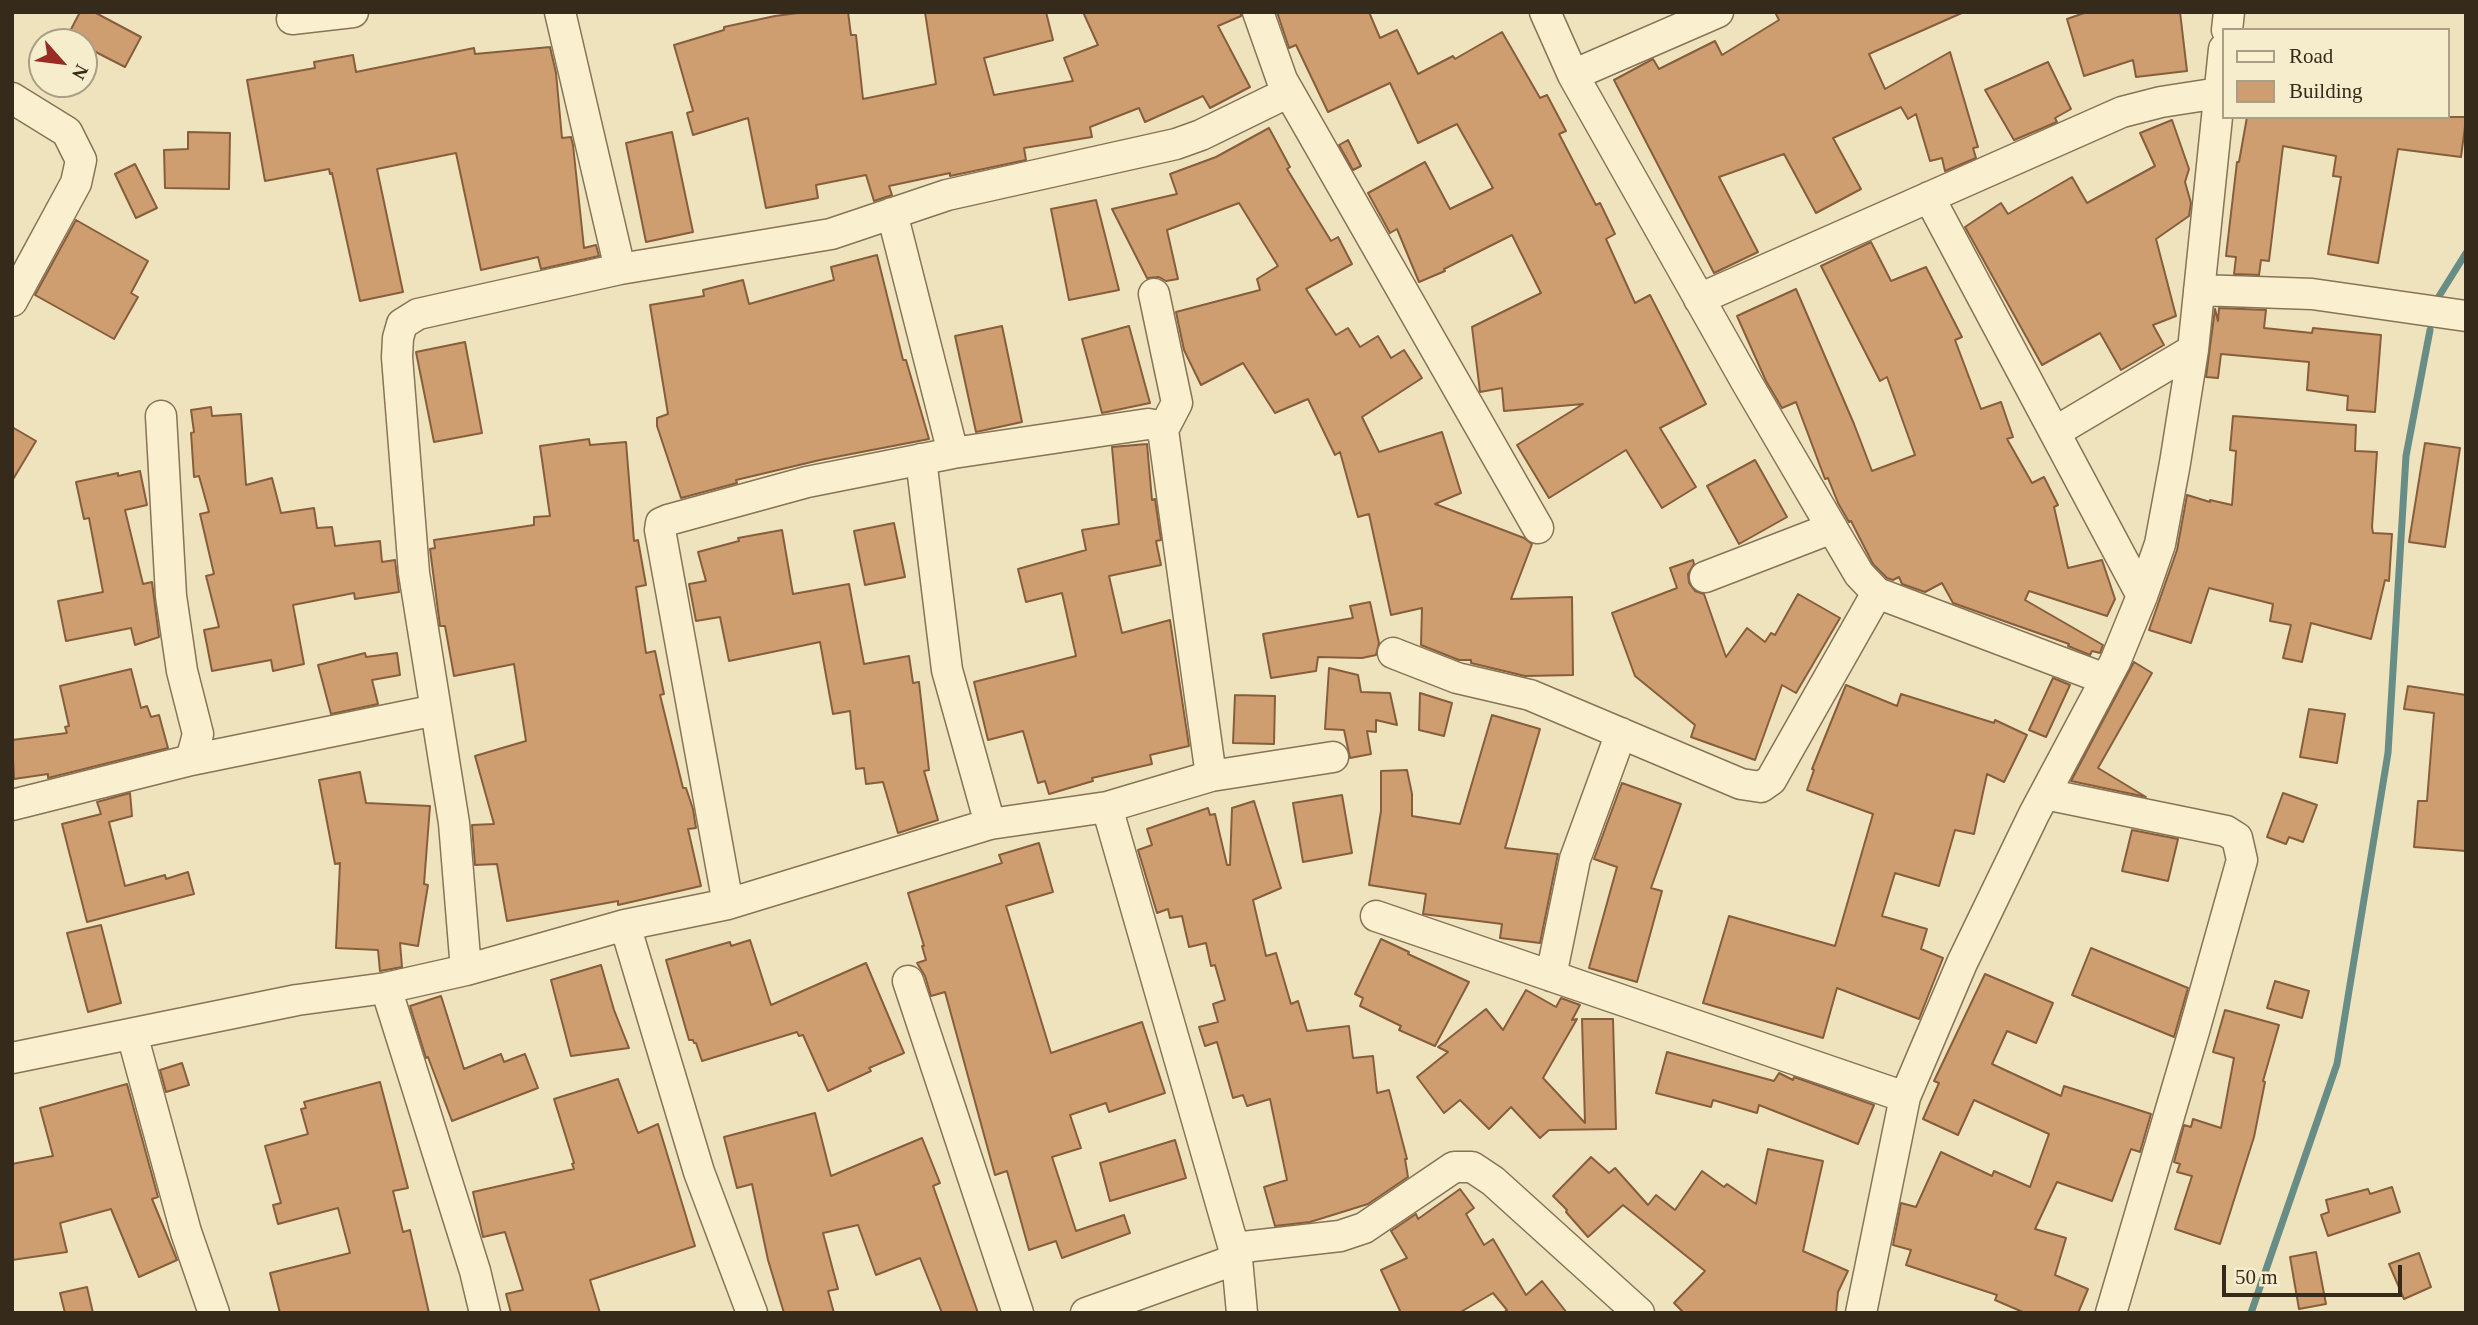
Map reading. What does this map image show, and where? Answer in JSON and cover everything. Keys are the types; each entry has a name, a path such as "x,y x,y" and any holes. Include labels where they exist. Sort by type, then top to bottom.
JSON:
{"street":[{"path":"292,19 353,12"},
{"path":"560,12 620,269"},
{"path":"1258,12 1282,80 1538,528"},
{"path":"1545,12 1573,75 1859,574 1877,593 2105,680"},
{"path":"1573,75 1718,12"},
{"path":"1861,1313 1905,1097 1962,963 2045,794 2105,680 2143,596 2160,544 2193,350 2222,67"},
{"path":"466,970 454,823 414,573 397,358 402,324 418,314 620,269 831,234 947,195 1176,144 1201,135 1289,92"},
{"path":"1699,299 2122,112 2161,102 2219,93"},
{"path":"12,98 67,132 81,160 76,183 12,301"},
{"path":"1929,197 2143,596"},
{"path":"892,213 953,453"},
{"path":"2199,290 2312,294 2466,316"},
{"path":"1154,294 1177,403 1163,430 1211,776"},
{"path":"2055,432 2193,350"},
{"path":"161,416 171,596 182,671 203,749"},
{"path":"728,904 660,530 661,523 807,482 953,453 1148,424 1163,430"},
{"path":"921,459 947,670 990,824"},
{"path":"1705,576 1832,528"},
{"path":"1393,653 1457,678 1531,695 1741,784 1761,787 1771,780 1877,593"},
{"path":"12,805 203,749 436,710"},
{"path":"1550,976 1574,859 1621,733"},
{"path":"12,1058 297,1000 386,988 466,970 625,925 728,904 990,824 1107,807 1211,776 1332,757"},
{"path":"2045,794 2226,831 2237,838 2242,860 2111,1313"},
{"path":"1107,807 1236,1253 1242,1313"},
{"path":"1376,916 1905,1097"},
{"path":"625,925 699,1172 752,1313"},
{"path":"908,981 1018,1313"},
{"path":"386,988 475,1271 485,1313"},
{"path":"132,1034 186,1232 214,1313"},
{"path":"1086,1313 1236,1253 1340,1236 1364,1228 1454,1167 1472,1167 1493,1181 1639,1313"}],"building":[{"path":"80,12 94,12 141,37 125,67 98,53 98,28 72,28"},
{"path":"805,12 848,12 851,35 856,35 863,99 936,84 925,12 1046,12 1053,40 984,58 994,95 1073,81 1064,58 1098,45 1083,12 1241,12 1241,16 1218,26 1250,87 1210,108 1203,96 1145,122 1139,108 1090,127 1092,137 1024,148 1026,160 889,186 892,195 874,201 866,175 816,185 818,198 766,208 748,118 693,135 687,113 693,111 674,45 724,30 724,27"},
{"path":"1277,12 1369,12 1380,38 1397,30 1418,74 1453,56 1455,59 1502,32 1540,98 1547,95 1566,131 1559,134 1596,205 1600,203 1615,234 1606,239 1635,303 1650,295 1706,404 1660,428 1696,487 1662,508 1626,450 1549,498 1517,445 1583,404 1504,411 1502,388 1480,392 1472,327 1541,293 1512,235 1419,282 1397,229 1390,233 1368,193 1425,162 1450,209 1493,188 1457,124 1418,143 1390,83 1328,112 1296,45 1289,48"},
{"path":"1775,12 1964,12 1869,54 1885,89 1950,52 1978,147 1973,148 1976,158 1945,171 1942,158 1930,161 1916,114 1908,119 1901,107 1833,138 1861,189 1816,213 1784,154 1719,177 1758,252 1714,273 1614,80 1653,59 1659,69 1715,41 1722,55 1779,20"},
{"path":"2087,12 2180,12 2187,71 2136,77 2133,60 2084,76 2067,19"},
{"path":"550,47 556,73 562,138 571,137 573,145 584,248 596,245 599,256 541,269 538,257 481,270 456,153 377,169 403,292 360,301 332,173 330,174 329,169 265,181 247,80 315,68 314,62 353,55 356,72 474,48 475,54"},
{"path":"2048,62 2071,109 2055,118 2057,122 2014,140 1985,90"},
{"path":"2466,117 2461,157 2398,149 2378,263 2328,254 2341,177 2333,176 2336,156 2283,146 2269,261 2261,260 2259,275 2234,274 2236,257 2226,256 2247,119"},
{"path":"2172,120 2189,169 2185,182 2191,203 2189,216 2156,239 2176,316 2153,325 2164,345 2121,370 2100,333 2042,365 1965,227 2001,203 2008,214 2072,177 2087,203 2155,166 2140,133"},
{"path":"1269,128 1290,167 1287,169 1331,241 1338,237 1352,264 1306,289 1336,335 1348,328 1360,347 1378,336 1391,358 1404,350 1422,378 1362,417 1379,452 1442,432 1461,493 1435,504 1524,538 1532,544 1511,599 1572,597 1573,675 1525,676 1471,663 1471,660 1459,660 1421,645 1422,608 1391,615 1369,514 1358,517 1340,452 1335,455 1308,399 1275,413 1243,363 1201,385 1184,350 1176,312 1260,290 1257,279 1278,266 1239,203 1167,230 1178,279 1166,281 1159,277 1147,278 1112,209 1177,194 1170,174 1216,157"},
{"path":"188,132 230,133 229,189 165,188 164,150 188,149"},
{"path":"672,132 693,232 646,242 626,143"},
{"path":"1348,140 1361,166 1353,170 1339,145"},
{"path":"135,164 157,208 136,218 115,174"},
{"path":"1096,200 1119,290 1069,300 1051,209"},
{"path":"76,220 148,261 131,293 138,297 114,339 35,295"},
{"path":"1871,242 1891,281 1926,267 1962,337 1955,340 1981,409 2001,402 2013,437 2007,439 2032,483 2044,477 2058,505 2054,507 2068,568 2102,560 2115,599 2107,616 2029,591 2025,600 2103,645 2100,653 2092,651 2090,655 2068,646 2069,644 1953,603 1942,583 1925,592 1902,584 1899,577 1893,580 1887,578 1873,564 1851,521 1849,522 1838,503 1828,478 1825,479 1796,402 1782,408 1766,381 1737,316 1796,289 1872,471 1915,455 1887,377 1880,381 1821,266"},
{"path":"877,255 903,360 906,360 929,439 820,460 736,480 737,483 681,498 657,426 657,418 668,414 650,305 704,296 703,290 743,280 749,304 834,280 831,267"},
{"path":"2219,308 2266,310 2264,328 2312,333 2313,328 2381,335 2375,412 2347,410 2348,396 2307,390 2309,362 2221,354 2218,378 2206,377 2215,309 2218,321"},
{"path":"1002,326 1022,422 976,432 955,336"},
{"path":"1129,326 1150,403 1102,413 1082,339"},
{"path":"465,342 482,433 434,442 416,352"},
{"path":"211,407 212,416 241,414 246,485 272,478 281,513 314,508 317,528 332,527 335,546 380,541 382,562 395,560 399,592 355,599 354,593 293,605 304,664 273,671 271,660 212,671 204,630 219,627 206,576 214,574 200,514 209,512 199,476 194,477 191,433 194,432 191,410"},
{"path":"2233,416 2356,425 2355,451 2377,452 2373,533 2392,534 2389,581 2385,580 2371,639 2311,623 2302,662 2283,658 2291,625 2270,621 2273,604 2209,588 2191,643 2149,630 2177,550 2187,495 2232,505 2236,451 2230,450"},
{"path":"12,427 36,441 12,481"},
{"path":"589,439 590,445 626,442 634,541 638,540 646,585 636,587 646,653 655,651 664,694 660,695 683,788 686,788 693,809 696,828 688,829 701,886 618,905 618,901 507,921 497,864 475,865 472,825 494,824 475,756 526,741 514,664 454,676 445,626 440,626 430,549 435,548 434,540 534,525 534,517 550,516 540,446"},
{"path":"2425,443 2460,448 2445,547 2409,542"},
{"path":"1147,444 1152,500 1155,499 1161,540 1156,541 1161,565 1109,576 1122,633 1170,620 1189,746 1150,755 1152,764 1092,778 1093,781 1049,794 1045,781 1038,783 1023,731 988,740 974,682 1076,656 1062,593 1026,602 1018,569 1086,550 1082,530 1119,524 1112,447"},
{"path":"1755,460 1787,517 1739,544 1707,486"},
{"path":"140,471 147,505 125,510 143,584 152,582 159,637 135,645 131,628 66,641 58,601 103,592 89,518 84,519 76,482"},
{"path":"894,523 905,577 865,585 854,531"},
{"path":"782,530 793,594 849,584 864,664 909,656 913,683 919,682 929,770 924,771 938,820 898,833 883,782 866,784 864,768 856,769 850,711 833,714 820,642 729,661 720,617 696,621 689,584 706,581 698,552 739,541 738,538"},
{"path":"1693,560 1694,564 1688,574 1689,583 1695,591 1704,594 1726,657 1747,628 1765,642 1771,633 1775,635 1798,594 1840,618 1796,693 1782,685 1755,760 1691,737 1695,725 1635,676 1612,613 1677,588 1670,568"},
{"path":"1370,602 1379,643 1376,655 1362,658 1318,657 1316,671 1271,678 1263,634 1353,618 1350,606"},
{"path":"365,653 366,657 397,653 400,675 372,680 378,704 331,714 318,665"},
{"path":"2134,662 2152,673 2098,768 2146,797 2071,781"},
{"path":"1329,668 1358,675 1361,692 1390,693 1397,725 1376,720 1376,732 1367,731 1371,754 1350,758 1344,730 1325,729"},
{"path":"131,669 141,708 147,706 151,717 159,715 168,748 48,778 48,774 14,779 12,740 67,733 65,727 69,726 60,686"},
{"path":"2053,678 2070,685 2046,737 2029,730"},
{"path":"1846,685 1897,706 1901,694 1994,723 1995,720 2027,735 2004,782 1987,774 1974,834 1955,830 1939,886 1895,873 1882,916 1927,929 1921,949 1943,958 1919,1019 1837,988 1823,1038 1703,1003 1729,916 1835,946 1873,814 1807,790 1814,770 1812,769"},
{"path":"2408,686 2466,695 2466,851 2414,847 2418,801 2427,801 2434,713 2404,709"},
{"path":"1420,693 1452,703 1444,736 1419,730"},
{"path":"1235,695 1275,696 1274,744 1233,743"},
{"path":"2309,709 2345,714 2337,763 2300,757"},
{"path":"1492,715 1540,729 1505,848 1558,854 1540,943 1500,938 1502,924 1423,914 1426,894 1369,885 1381,811 1381,771 1407,770 1412,794 1412,816 1460,824"},
{"path":"360,772 366,803 430,806 424,884 428,885 418,946 400,943 402,967 380,971 378,950 336,948 340,863 335,864 319,780"},
{"path":"1622,783 1681,804 1651,888 1662,891 1637,982 1589,968 1617,867 1594,859"},
{"path":"130,793 132,816 109,822 125,886 188,872 194,894 87,922 62,824 101,814 97,802"},
{"path":"2283,793 2317,805 2303,842 2289,837 2286,844 2267,837"},
{"path":"1342,795 1352,853 1303,862 1293,803"},
{"path":"1254,801 1281,888 1253,900 1266,956 1276,953 1291,1004 1298,1001 1307,1031 1349,1026 1353,1058 1373,1056 1377,1093 1389,1090 1407,1159 1408,1177 1368,1204 1310,1222 1275,1226 1264,1187 1287,1180 1270,1099 1247,1106 1243,1095 1233,1098 1217,1042 1205,1046 1199,1027 1218,1022 1213,1004 1225,1000 1215,965 1211,966 1206,943 1189,947 1182,916 1170,918 1168,909 1157,913 1138,850 1152,845 1147,829 1208,808 1210,815 1215,814 1227,865 1230,865 1232,808"},
{"path":"2132,830 2178,839 2168,881 2122,871"},
{"path":"1039,843 1053,892 1006,906 1051,1053 1142,1022 1165,1093 1109,1112 1106,1103 1070,1115 1081,1148 1052,1157 1076,1231 1124,1215 1130,1233 1062,1258 1056,1241 1029,1250 1007,1171 995,1175 945,992 931,996 925,976 917,963 926,960 908,893 1002,863 999,855"},
{"path":"101,925 121,1003 88,1012 67,933"},
{"path":"1381,939 1469,982 1435,1046 1399,1030 1401,1026 1360,1006 1363,998 1355,994"},
{"path":"750,940 771,1005 866,963 904,1053 869,1068 871,1071 828,1091 803,1035 799,1036 797,1032 702,1061 696,1043 689,1040 666,960 730,942 731,946"},
{"path":"2091,948 2188,988 2174,1037 2072,995"},
{"path":"601,965 629,1048 571,1056 551,980"},
{"path":"1985,974 2053,1003 2036,1043 2007,1031 1992,1064 2061,1096 2064,1086 2151,1114 2140,1152 2131,1149 2112,1201 2057,1182 2035,1229 2066,1238 2055,1275 2088,1289 2078,1313 2025,1313 1995,1300 1997,1295 1906,1265 1911,1250 1893,1245 1901,1203 1916,1207 1941,1152 1992,1176 1994,1171 2030,1187 2049,1134 1974,1100 1958,1135 1923,1119 1939,1083 1934,1081"},
{"path":"2275,981 2309,991 2302,1018 2267,1008"},
{"path":"1526,990 1556,1007 1561,998 1580,1005 1572,1020 1577,1019 1543,1078 1585,1123 1582,1019 1613,1019 1616,1129 1549,1130 1540,1138 1511,1107 1489,1129 1460,1100 1444,1113 1417,1077 1448,1052 1438,1047 1486,1009 1503,1030"},
{"path":"441,996 464,1069 501,1054 504,1062 525,1054 538,1088 452,1121 428,1057 426,1058 410,1006"},
{"path":"2225,1010 2279,1025 2263,1081 2265,1082 2254,1137 2220,1244 2175,1229 2192,1176 2177,1172 2180,1164 2174,1162 2184,1125 2191,1127 2193,1119 2221,1128 2234,1058 2213,1052"},
{"path":"1667,1052 1774,1081 1779,1073 1793,1080 1794,1077 1874,1105 1858,1144 1759,1105 1757,1113 1713,1100 1711,1107 1656,1093"},
{"path":"182,1063 189,1085 166,1092 160,1070"},
{"path":"618,1079 638,1133 658,1124 695,1246 590,1280 600,1313 511,1313 506,1294 523,1290 505,1232 483,1237 473,1192 574,1169 554,1099"},
{"path":"380,1082 408,1188 393,1191 403,1232 410,1230 429,1313 280,1313 270,1273 350,1253 338,1208 278,1224 273,1205 281,1203 265,1146 308,1134 301,1109 306,1108 304,1102"},
{"path":"127,1084 158,1197 152,1199 177,1260 139,1277 111,1209 60,1223 67,1252 12,1260 12,1164 53,1156 40,1108"},
{"path":"815,1113 831,1176 922,1138 940,1183 933,1186 978,1313 942,1313 920,1258 876,1275 858,1225 823,1233 838,1289 828,1291 834,1313 784,1313 768,1260 752,1184 737,1188 724,1137"},
{"path":"1175,1140 1186,1178 1110,1201 1100,1163"},
{"path":"1768,1149 1823,1161 1803,1251 1848,1271 1838,1292 1836,1313 1684,1313 1674,1303 1705,1271 1623,1205 1588,1237 1553,1196 1591,1157 1609,1173 1615,1168 1648,1205 1656,1195 1675,1210 1702,1171 1724,1187 1727,1184 1756,1204"},
{"path":"2392,1187 2400,1212 2328,1236 2321,1215 2329,1212 2326,1200 2368,1189 2370,1194"},
{"path":"1460,1189 1474,1208 1466,1214 1484,1245 1493,1239 1526,1295 1542,1281 1567,1313 1503,1313 1507,1310 1493,1293 1459,1313 1401,1313 1381,1270 1407,1258 1391,1231 1416,1214 1418,1219"},
{"path":"2316,1252 2326,1304 2299,1309 2290,1257"},
{"path":"2419,1253 2431,1287 2404,1299 2389,1264"},
{"path":"87,1287 93,1313 65,1313 60,1293"}],"waterway":[{"path":"2436,301 2466,253"},
{"path":"2251,1313 2337,1064 2388,753 2406,456 2430,330"}]}
